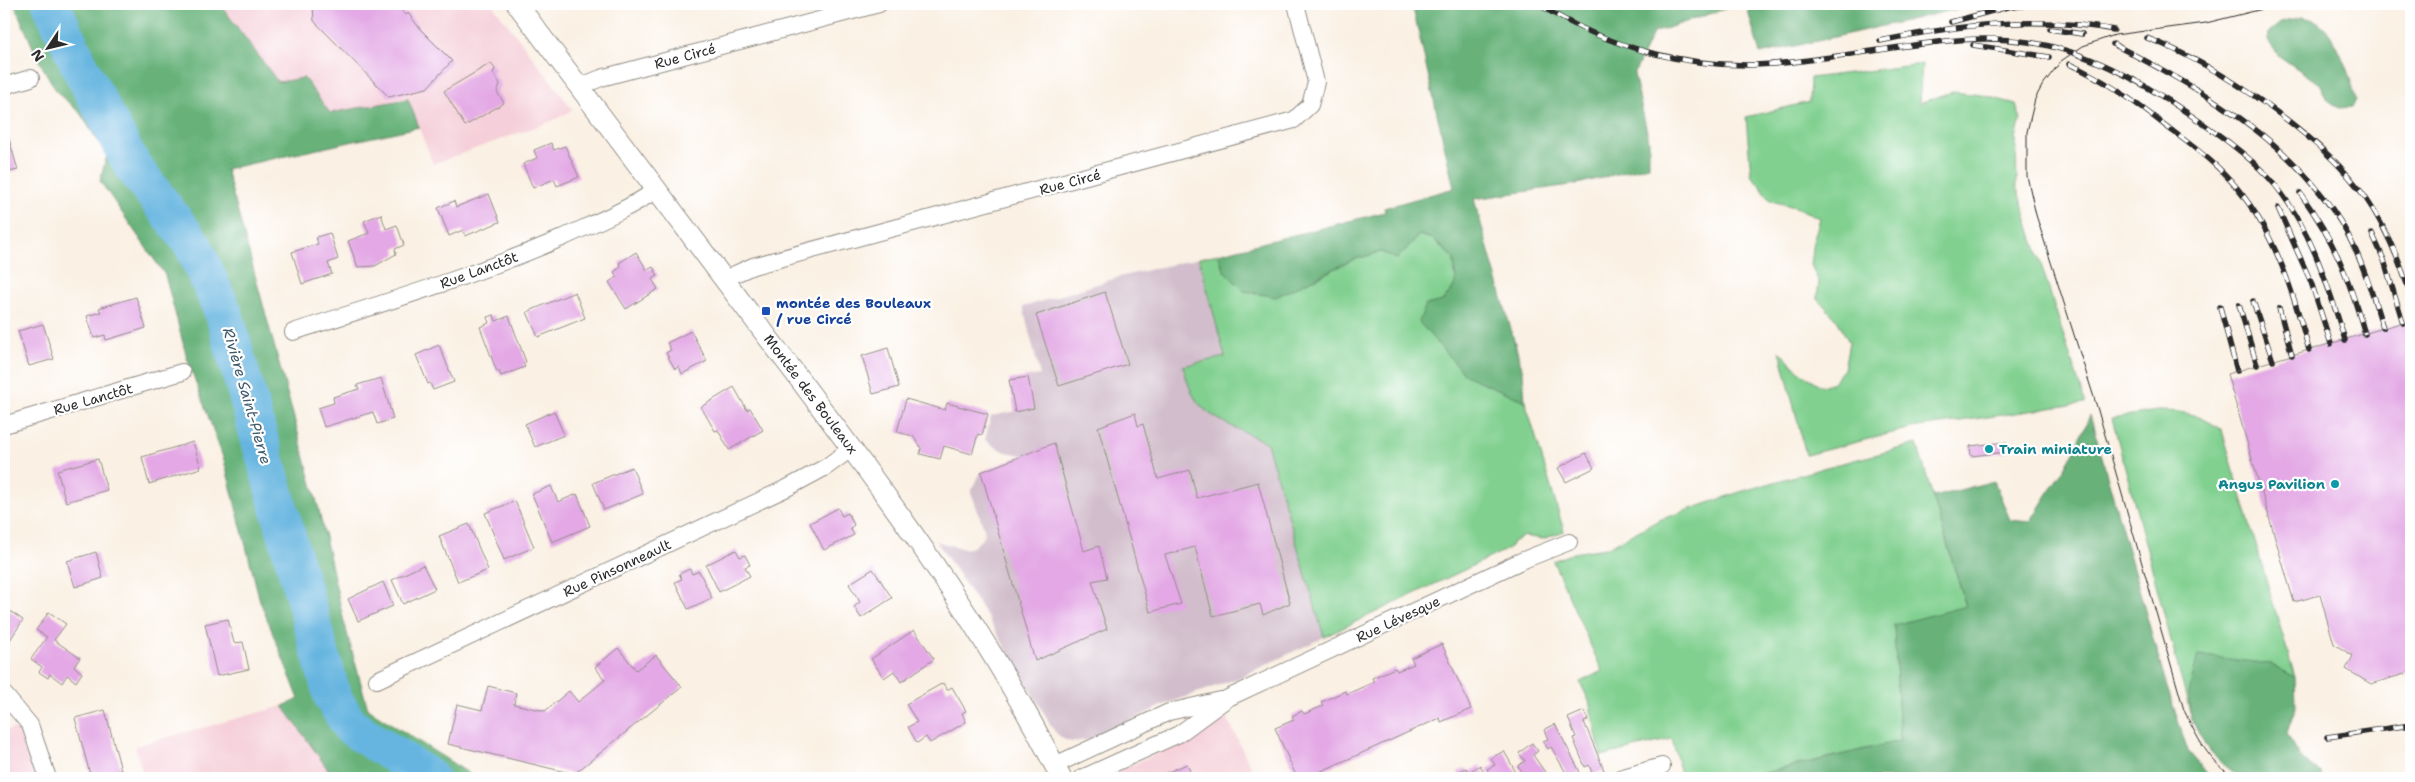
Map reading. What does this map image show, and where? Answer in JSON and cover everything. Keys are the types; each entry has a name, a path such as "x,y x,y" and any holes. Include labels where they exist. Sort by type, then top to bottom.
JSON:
{"street":[{"name":"Montée des Bouleaux","path":"517,4 852,448 957,595 1006,677 1058,772"},
{"name":"Rue Circé","path":"579,87 601,78 879,4"},
{"name":"Rue Circé","path":"724,279 753,266 1294,120 1310,105 1316,82 1296,4"},
{"path":"4,86 31,78"},
{"name":"Rue Lanctôt","path":"293,332 428,288 521,255 622,211 656,190"},
{"name":"Rue Lanctôt","path":"4,425 182,372"},
{"name":"Rue Pinsonneault","path":"377,680 789,487 826,467 852,448"},
{"name":"Rue Lévesque","path":"1082,778 1179,734 1228,698 1521,561 1569,542"},
{"path":"4,694 30,724 48,778"},
{"name":"Rue Lévesque","path":"1058,772 1169,712 1228,698"},
{"path":"1620,778 1662,766"}],"shaded area":[{"path":"220,4 492,4 573,110 552,121 433,164 408,99 330,113 305,78 278,82"},
{"path":"1199,258 1225,357 1183,366 1190,388 1201,406 1219,418 1267,443 1324,637 1238,678 1161,706 1091,739 1072,742 1063,739 1055,732 988,618 936,541 964,549 973,547 982,539 985,531 971,492 981,472 1024,455 1006,452 985,440 991,416 1034,408 1028,377 1040,375 1023,307 1123,276"},
{"path":"283,706 334,778 144,778 135,746"},
{"path":"1227,717 1256,778 1103,778 1192,737"},
{"path":"15,728 21,737 34,778 4,778 4,731"}],"green space":[{"path":"14,4 220,4 278,82 304,78 330,113 408,99 419,127 226,169 318,506 344,622 368,709 476,778 334,778 283,706 299,699 260,601 224,460 187,358 165,275 100,181 107,155 80,113 57,92 38,59"},
{"path":"1412,4 1739,4 1653,33 1634,74 1649,141 1649,166 1577,184 1474,199 1523,372 1525,401 1465,375 1419,322 1426,305 1443,301 1456,284 1454,259 1433,239 1419,235 1397,259 1381,252 1352,260 1276,297 1244,291 1225,272 1218,254 1385,212 1384,208 1454,188"},
{"path":"1746,4 1961,4 1962,8 1760,54"},
{"path":"2303,17 2318,22 2332,37 2347,69 2356,99 2352,107 2339,108 2328,100 2321,85 2279,56 2268,41 2269,32 2283,21"},
{"path":"1922,64 1919,103 1952,92 1982,95 2016,104 2021,119 2016,138 2017,188 2085,403 1912,428 1806,455 1780,351 1801,373 1821,386 1832,383 1844,369 1849,342 1837,320 1817,298 1819,282 1811,265 1814,239 1820,218 1795,207 1771,201 1751,174 1746,117 1809,102 1810,78"},
{"path":"1419,235 1433,239 1454,259 1456,284 1443,301 1426,305 1512,395 1525,401 1564,531 1543,539 1524,536 1513,542 1510,548 1324,637 1267,443 1223,422 1207,411 1195,398 1188,382 1183,366 1225,357 1199,258 1218,254 1225,272 1315,279 1352,260 1381,252 1397,259"},
{"path":"2157,411 2191,414 2206,420 2222,430 2295,677 2270,664 2190,692 2190,712 2112,418"},
{"path":"2090,415 2165,681 2188,751 2211,778 1743,778 1900,741 1894,625 1966,606 1933,497 1994,481 2010,520 2030,522 2073,454"},
{"path":"1917,444 1966,607 1894,625 1900,741 1743,778 1682,778 1672,739 1601,756 1589,701 1580,682 1602,671 1553,561 1573,553 1606,548 1659,520 1740,492"},
{"path":"2198,655 2270,664 2295,677 2296,706 2287,733 2302,760 2320,771 2322,778 2271,780 2245,778 2227,768 2218,760 2203,741 2190,712 2190,691"}],"building":[{"path":"313,4 395,4 406,15 408,13 421,30 452,61 427,88 389,97 314,21"},
{"path":"491,63 495,69 493,73 500,84 497,92 504,103 465,126 444,91"},
{"path":"8,136 18,170 4,173 4,138"},
{"path":"551,143 554,150 565,146 579,177 557,186 554,179 533,188 523,164 537,158 534,150"},
{"path":"489,194 500,222 465,236 463,230 449,236 438,208 454,201 456,207"},
{"path":"381,214 386,229 397,225 404,245 395,249 396,254 375,266 358,267 348,241 369,233 364,221"},
{"path":"330,233 338,259 328,263 332,274 302,284 292,252 318,244 316,237"},
{"path":"636,252 647,270 653,267 658,276 652,279 658,289 626,309 609,282 617,277 614,272 621,267 619,263"},
{"path":"575,292 585,318 538,337 527,312"},
{"path":"1105,292 1128,364 1059,386 1036,315"},
{"path":"136,297 146,328 106,340 105,335 94,338 87,316 101,312 99,308"},
{"path":"494,315 496,321 509,316 526,362 523,363 525,367 501,376 499,371 497,372 480,327 489,323 487,317"},
{"name":"Angus Pavilion","path":"2411,320 2411,672 2371,684 2346,669 2353,656 2334,644 2320,595 2294,602 2227,374"},
{"path":"43,324 54,359 29,366 18,331"},
{"path":"691,331 707,361 682,374 679,366 675,369 666,353 671,350 667,343"},
{"path":"439,345 454,382 433,390 430,383 428,384 416,355"},
{"path":"888,348 899,387 873,394 862,356"},
{"path":"1028,377 1034,408 1015,412 1009,380"},
{"path":"381,378 393,419 377,424 373,412 324,427 318,408 334,403 333,397 359,389 357,385"},
{"path":"734,387 747,410 750,408 763,430 729,450 718,430 715,431 701,407"},
{"path":"906,399 945,410 947,403 988,414 982,435 978,434 972,454 944,446 940,459 920,454 921,448 913,436 897,432"},
{"path":"554,411 564,435 535,447 525,424"},
{"path":"1135,413 1138,426 1143,424 1158,479 1190,470 1197,498 1258,482 1290,603 1263,615 1260,604 1213,616 1195,547 1165,555 1181,604 1150,612 1098,427"},
{"path":"193,442 201,468 149,484 142,457"},
{"name":"Train miniature","path":"2006,442 2007,452 1971,456 1970,446"},
{"path":"1054,443 1084,551 1099,546 1107,578 1092,581 1107,629 1035,661 981,472"},
{"path":"1586,453 1594,468 1566,482 1558,468"},
{"path":"98,459 107,490 66,502 57,470"},
{"path":"632,467 643,494 604,510 593,483"},
{"path":"551,486 558,502 577,494 590,526 552,542 532,494"},
{"path":"515,501 534,547 504,560 485,513"},
{"path":"838,508 842,516 848,513 854,525 850,528 854,535 824,550 810,523"},
{"path":"469,524 488,570 458,582 439,536"},
{"path":"736,550 740,557 745,555 750,565 745,567 750,576 719,592 706,565"},
{"path":"96,552 103,578 75,587 67,561"},
{"path":"423,565 435,589 403,604 392,580"},
{"path":"690,569 692,574 699,571 712,598 688,609 675,582 682,579 679,574"},
{"path":"873,569 892,598 861,618 854,607 860,602 849,584"},
{"path":"383,582 393,606 358,621 348,599"},
{"path":"4,607 23,620 8,643 4,640"},
{"path":"49,612 66,624 54,640 80,658 74,666 82,673 76,682 67,675 62,683 50,674 48,678 39,672 42,667 31,659 47,637 36,630"},
{"path":"228,619 234,643 243,642 249,669 217,676 205,624"},
{"path":"914,630 934,659 901,682 894,671 884,678 871,659"},
{"path":"1442,644 1471,709 1441,722 1440,718 1306,778 1297,778 1275,728 1294,720 1292,716 1302,711 1304,714 1323,706 1321,702 1345,691 1347,694 1374,682 1372,678 1395,668 1397,671 1414,664 1411,658"},
{"path":"618,648 636,670 656,655 682,687 574,774 448,744 457,704 482,710 488,686 516,693 514,704 545,711 569,691 578,702 605,680 595,667"},
{"path":"943,683 947,690 952,687 966,711 962,713 966,722 930,743 926,737 917,743 908,727 917,722 906,704"},
{"path":"105,710 121,770 91,778 75,718"},
{"path":"1584,711 1588,720 1584,722 1604,770 1593,775 1589,765 1585,767 1573,738 1576,737 1568,718"},
{"path":"1555,724 1580,772 1569,778 1551,747 1548,749 1543,741 1548,739 1544,730"},
{"path":"1532,743 1538,751 1533,755 1549,778 1527,778 1518,766 1525,761 1519,753"},
{"path":"1504,751 1519,778 1502,778 1500,775 1492,778 1487,769 1495,765 1491,758"},
{"path":"1187,764 1193,778 1154,778"},
{"path":"1480,765 1487,778 1461,778 1458,772 1466,768 1469,772"}],"waterway":[{"name":"Rivière Saint-Pierre","path":"51,4 83,73 132,165 193,245 224,314 333,698 351,727 430,778"}],"tram line":[{"path":"2235,778 2211,757 2199,740 2184,710 2097,407 2036,215 2027,176 2027,132 2035,99 2042,86 2061,61 2083,46 2115,35 2206,23 2283,4"}],"railway":[{"path":"1538,4 1592,33 1621,44 1651,53 1711,63 1773,64 1935,42 1972,39 2028,42 2049,46 2091,59 2150,89 2186,112 2240,151 2269,178 2295,214 2316,255 2345,340"},
{"path":"1951,22 2019,4"},
{"path":"2014,7 2033,4"},
{"path":"2406,4 2411,6"},
{"path":"1880,41 1938,30 1997,24 2055,23 2114,30"},
{"path":"2050,29 2082,34"},
{"path":"2147,38 2205,65 2235,84 2266,104 2323,150 2346,174 2373,208 2392,245 2411,296"},
{"path":"2113,44 2184,82 2219,104 2252,127 2283,153 2311,182 2335,213 2355,249 2383,328"},
{"path":"1973,45 2049,57"},
{"path":"2069,64 2106,83 2140,106 2201,153 2237,188 2251,206 2282,265 2309,350"},
{"path":"2300,193 2323,228 2340,260 2365,334"},
{"path":"2278,208 2311,282 2331,344"},
{"path":"2372,233 2384,260 2403,323"},
{"path":"2253,301 2273,361"},
{"path":"2239,305 2257,365"},
{"path":"2220,307 2237,371"},
{"path":"2279,308 2292,355"},
{"path":"2327,737 2411,725"}],"place":[{"name":"montée des Bouleaux / rue Circé","path":"766,311"},
{"name":"Train miniature","path":"1989,449"},
{"name":"Angus Pavilion","path":"2335,484"}]}
